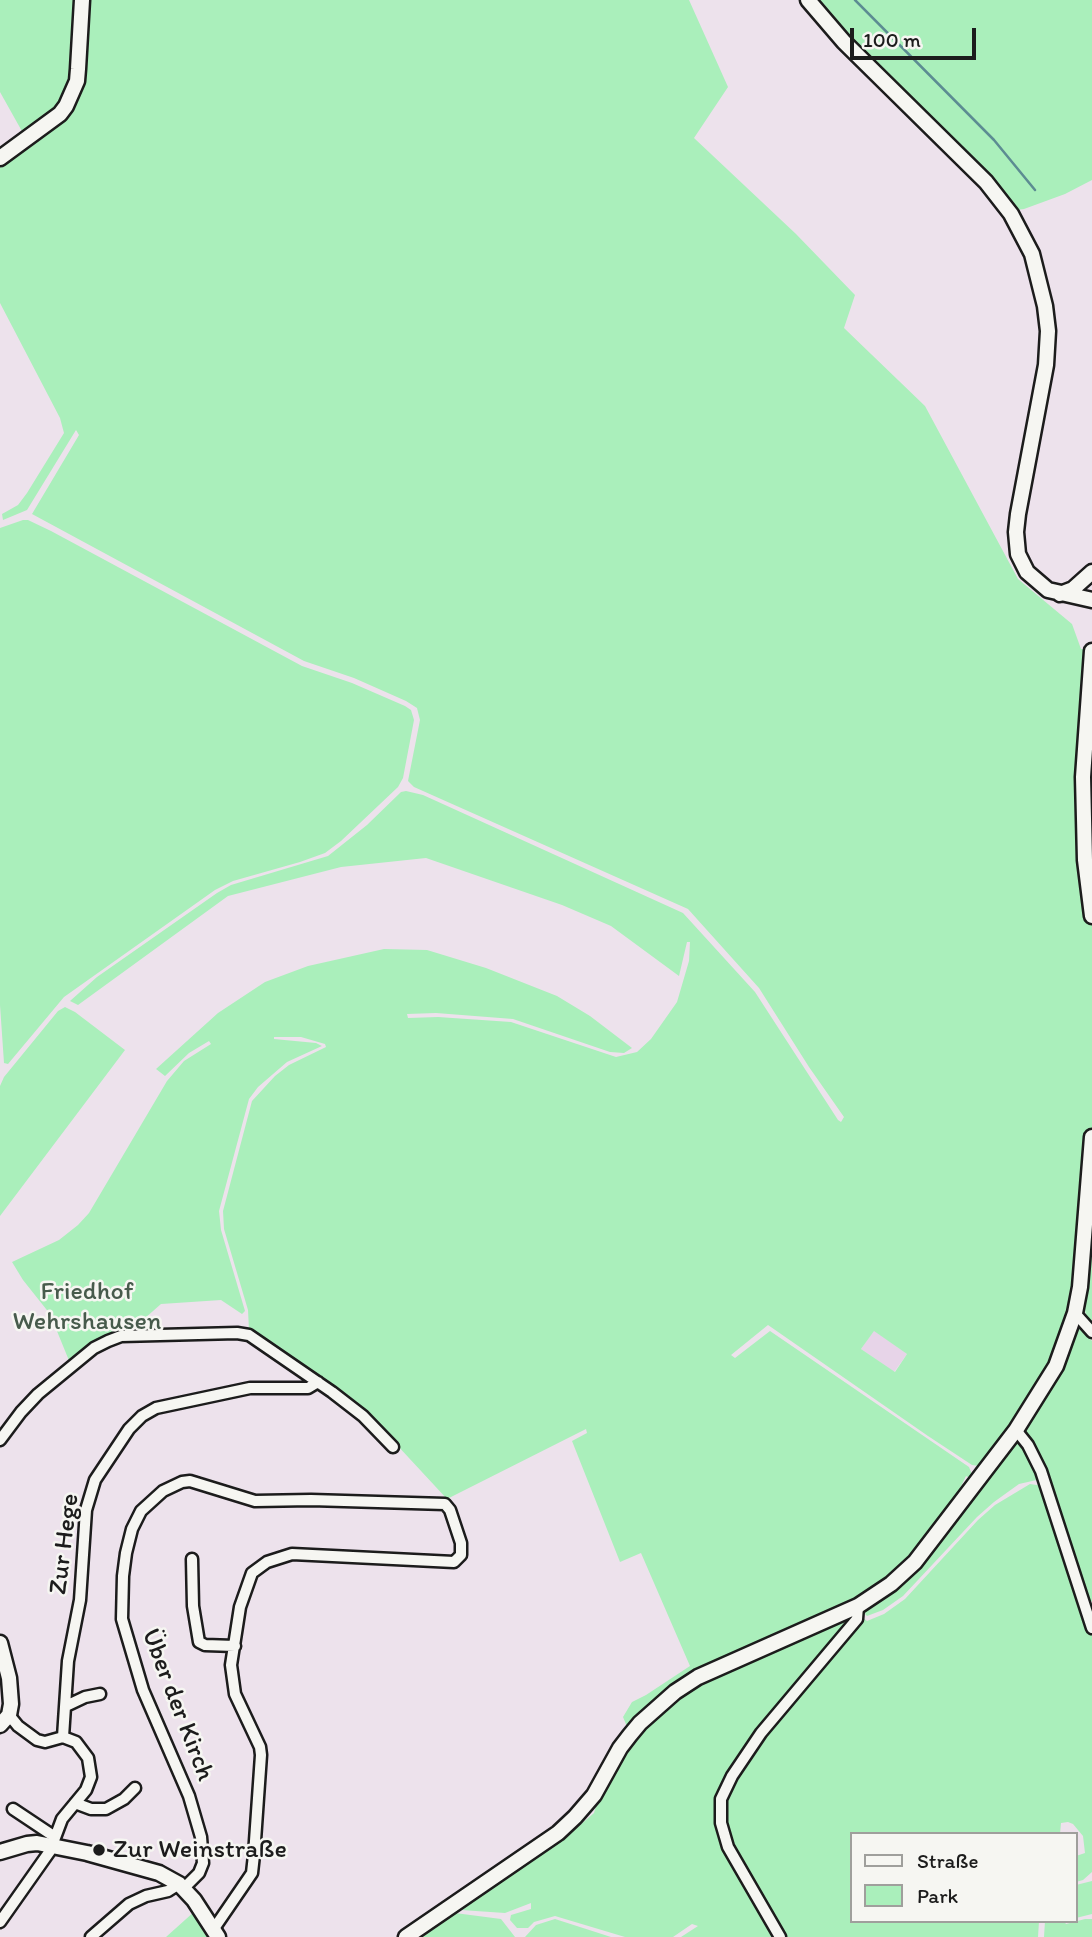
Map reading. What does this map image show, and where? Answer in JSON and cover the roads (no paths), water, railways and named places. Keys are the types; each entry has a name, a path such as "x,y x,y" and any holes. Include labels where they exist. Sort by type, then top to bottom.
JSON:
{"street":[{"path":"0,158 60,114 66,106 78,69 82,0"},
{"path":"808,0 844,43 986,182 1011,214 1032,254 1045,306 1048,331 1046,365 1018,514 1016,541 1021,562 1027,572 1048,590 1092,600"},
{"path":"1060,594 1073,589 1092,572"},
{"path":"1092,651 1083,777 1084,850 1092,916"},
{"path":"406,1937 558,1833 594,1795 630,1735 675,1692 698,1677 858,1606 891,1584 915,1562 1016,1430 1056,1366 1075,1312 1084,1255 1092,1137"},
{"path":"1075,1312 1092,1332"},
{"path":"0,1440 21,1412 46,1387 94,1348 121,1336 237,1334 249,1335 318,1382 363,1416 393,1447"},
{"name":"Zur Hege","path":"63,1737 71,1642 80,1600 86,1510 94,1480 129,1429 142,1416 156,1408 250,1388 308,1388 318,1382"},
{"path":"1016,1430 1028,1445 1041,1471 1092,1628"},
{"name":"Über der Kirch","path":"181,1886 199,1873 203,1863 201,1837 189,1796 143,1690 122,1619 126,1553 132,1529 141,1511 163,1491 190,1481 255,1501 445,1504 450,1510 462,1552 458,1559 448,1563 292,1554 267,1562 252,1573 247,1583 240,1607 235,1646"},
{"path":"13,1808 54,1841 159,1873 181,1886 200,1908 216,1934 252,1873 261,1768 260,1747 233,1687 231,1665 235,1646 205,1645 199,1642 193,1606 192,1559"},
{"path":"780,1937 728,1847 721,1823 721,1799 736,1770 761,1733 857,1619 858,1606"},
{"path":"0,1643 5,1689 11,1704 4,1720 18,1726 37,1740 48,1741 63,1737 76,1742 84,1751 90,1765 90,1783 62,1819 54,1841 0,1922"},
{"path":"66,1706 85,1697 100,1694"},
{"path":"75,1803 91,1809 106,1808 124,1799 135,1788"},
{"path":"0,1852 27,1844 54,1841"},
{"path":"91,1937 129,1904 181,1886"},
{"path":"0,1904 13,1902"}],"waterway":[{"path":"855,0 994,140 1035,190"}],"place":[{"name":"Zur Weinstraße","path":"99,1850"}],"park label":[{"name":"Friedhof Wehrshausen","path":"87,1307"}]}
